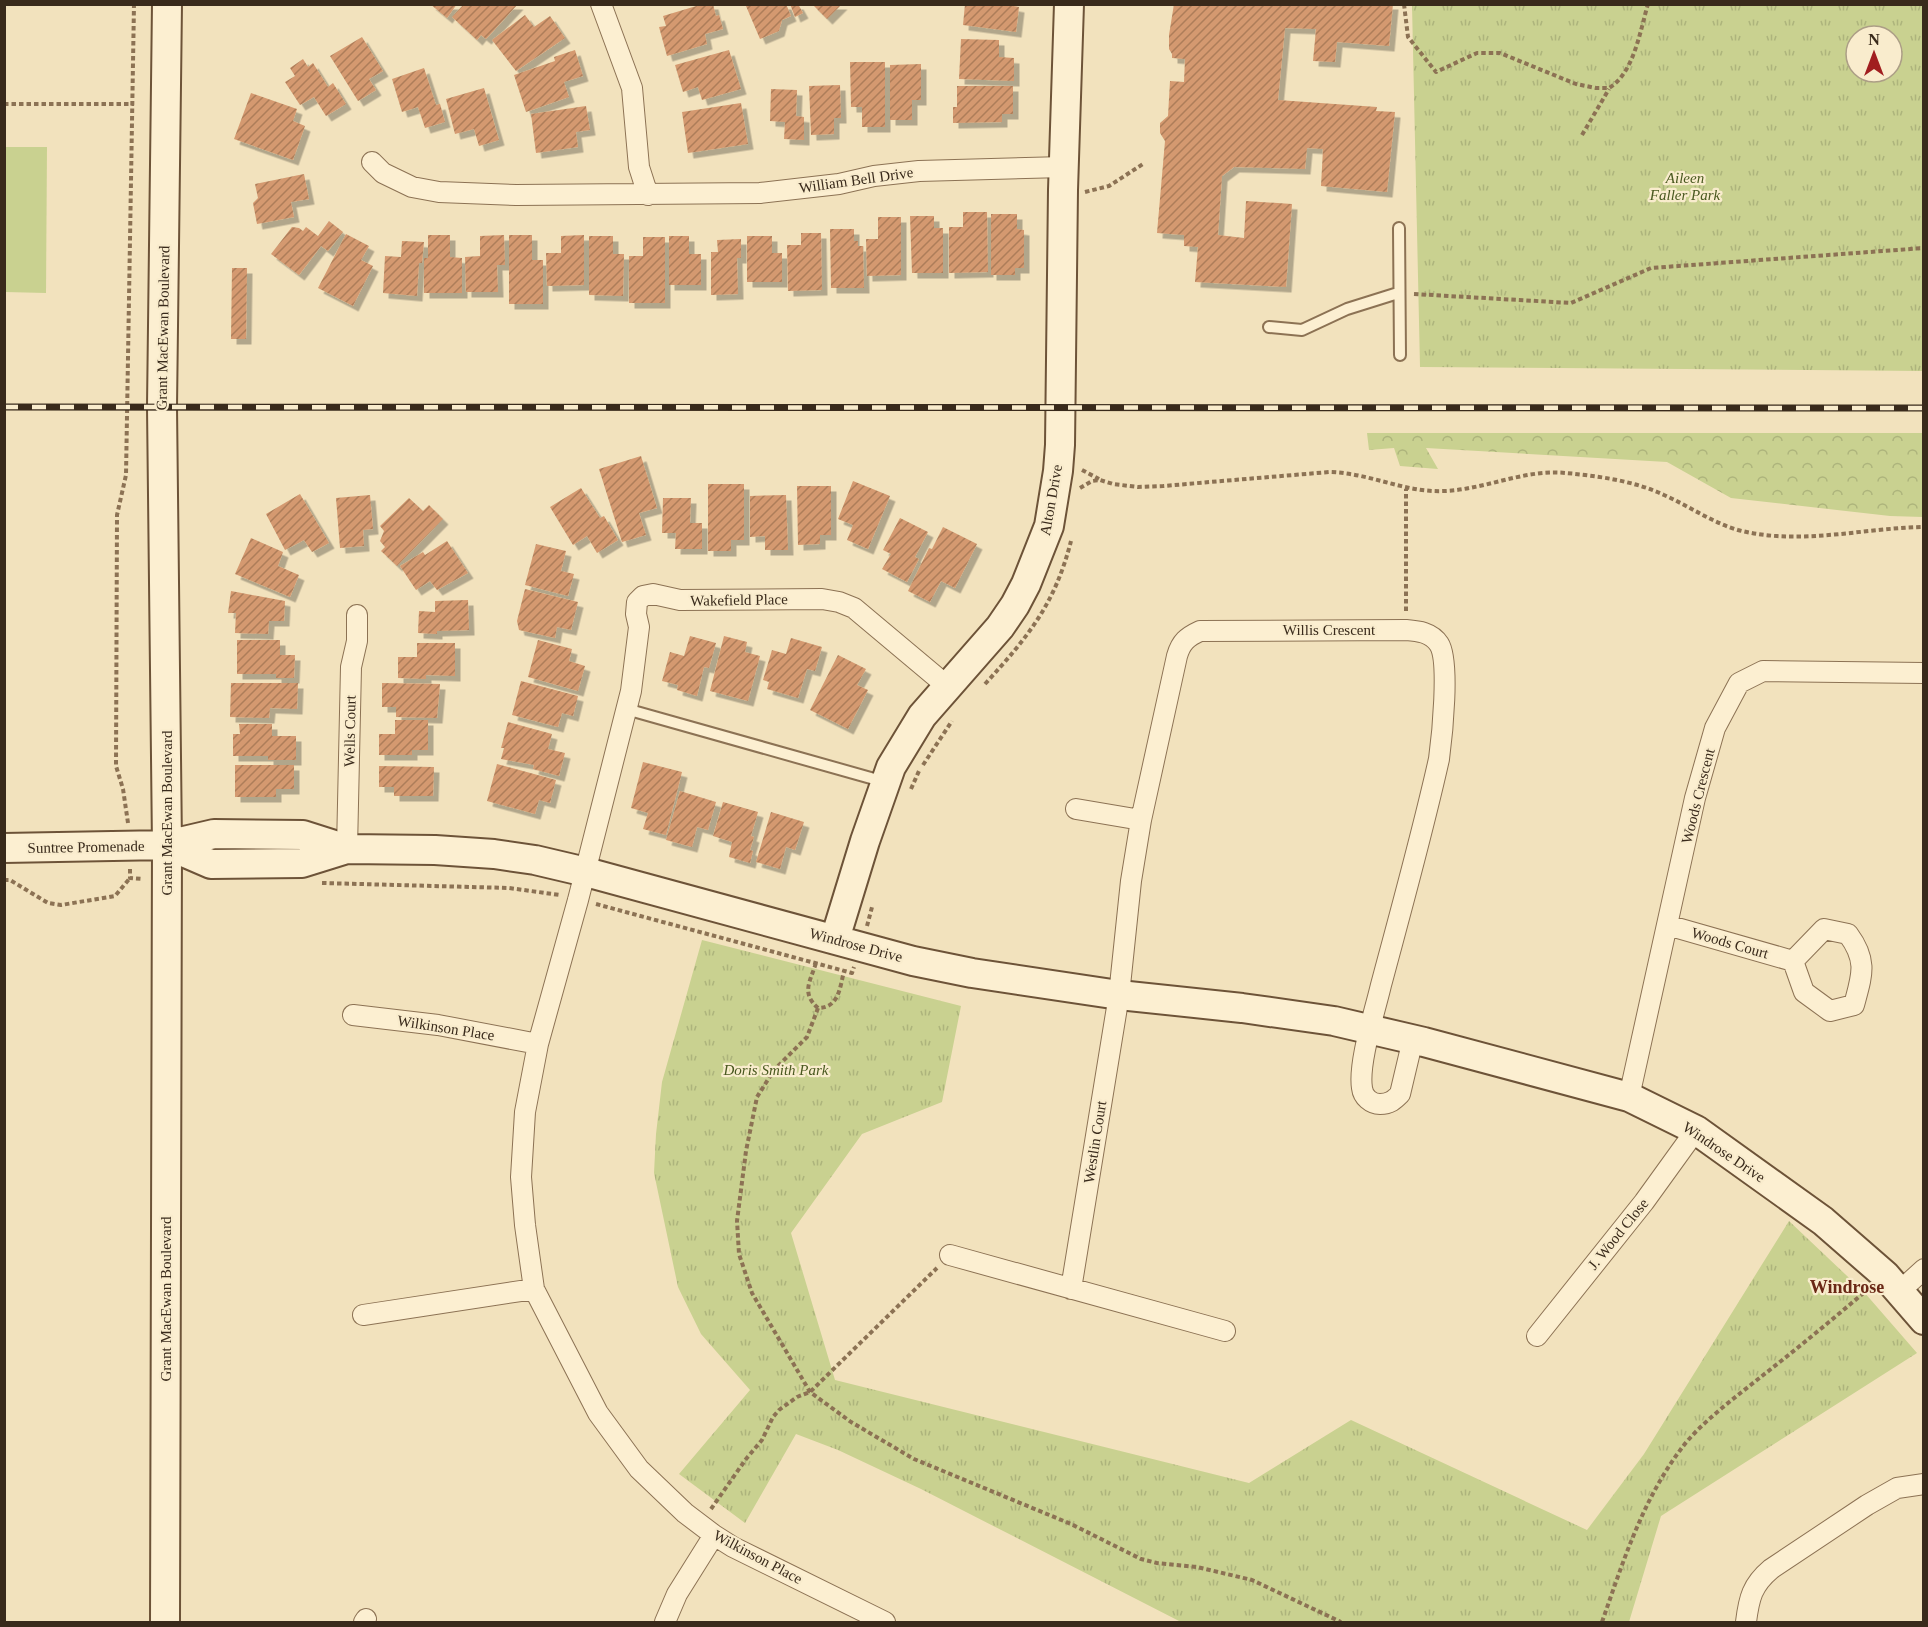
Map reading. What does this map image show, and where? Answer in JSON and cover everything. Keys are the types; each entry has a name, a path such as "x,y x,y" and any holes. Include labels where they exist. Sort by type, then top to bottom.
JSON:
{"street":[{"name":"Grant MacEwan Boulevard","path":"165,1623 168,845 162,406 167,4"},
{"path":"601,4 632,88 639,167 648,195"},
{"name":"Alton Drive","path":"848,943 865,842 897,787 891,767 922,716 1000,627 1015,604 1036,562 1049,526 1060,445 1069,4"},
{"name":"William Bell Drive","path":"372,162 383,173 412,187 439,192 516,195 760,193 919,171 1064,167"},
{"name":"Wakefield Place","path":"586,872 631,692 639,627 636,614 637,602 643,596 653,594 680,600 822,599 839,602 854,608 947,686"},
{"name":"Wells Court","path":"347,849 351,668 357,641 357,615"},
{"name":"Willis Crescent","path":"1119,995 1131,881 1141,820 1181,645 1189,636 1200,631 1420,631 1431,636 1440,645 1444,666 1441,741 1434,778 1370,1029"},
{"name":"Woods Crescent","path":"1629,1097 1695,798 1715,728 1739,683 1763,671 1923,673"},
{"path":"1076,809 1141,820"},
{"name":"Suntree Promenade","path":"4,848 168,845"},
{"name":"Windrose Drive","path":"168,845 211,864 302,863 347,849 494,854 535,860 913,961 972,973 1119,995 1302,1016 1413,1039 1629,1097 1696,1130 1823,1221 1893,1283 1923,1320"},
{"name":"Wilkinson Place","path":"586,872 538,1044 525,1112 521,1177 534,1289 598,1413 639,1469 685,1513 707,1529 885,1623"},
{"name":"Woods Court","path":"1667,925 1793,961"},
{"name":"Westlin Court","path":"1071,1289 1119,995"},
{"name":"Wilkinson Place","path":"353,1015 438,1025 538,1044"},
{"path":"1370,1029 1361,1078 1362,1091 1367,1100 1377,1104 1394,1101 1400,1094 1413,1039"},
{"name":"J. Wood Close","path":"1537,1336 1644,1202 1696,1130"},
{"path":"950,1255 1225,1331"},
{"path":"1893,1283 1923,1269"},
{"path":"363,1315 534,1289"},
{"path":"1746,1623 1753,1590 1758,1579 1867,1505 1897,1488 1923,1484"},
{"path":"665,1623 707,1529"}],"lane":[{"path":"1399,228 1400,355"},
{"path":"1269,327 1302,330 1347,309 1398,293"},
{"path":"626,710 897,787"}],"path":[{"path":"4,880 10,880 48,903 61,905 115,896 130,878 130,846 123,789 116,766 116,551 117,515 126,475 134,4"},
{"path":"1404,4 1408,37 1436,72 1477,53 1500,53 1576,84 1610,88"},
{"path":"1582,135 1610,88 1615,85 1628,66 1648,4"},
{"path":"4,104 134,104"},
{"path":"1082,193 1110,186 1143,164"},
{"path":"1398,293 1572,303 1651,268 1923,248"},
{"path":"1075,494 1082,486 1101,480 1113,484 1155,486 1329,472 1351,472 1406,489 1447,491 1545,472 1567,473 1637,486 1662,494 1691,511 1736,529 1783,538 1923,527"},
{"path":"1406,489 1406,630"},
{"path":"980,690 1015,651 1039,619 1057,585 1074,531"},
{"path":"897,787 919,771 954,719"},
{"path":"130,878 167,880"},
{"path":"320,883 509,888 554,894 852,973 848,943 874,901"},
{"path":"816,963 808,995 811,1002 818,1008 827,1008 833,1004 837,998 844,971"},
{"path":"818,1008 807,1037 774,1070 757,1097 746,1151 737,1221 739,1254 752,1293 810,1392 851,1422 914,1459 1071,1524 1141,1559 1197,1567 1252,1580 1341,1623"},
{"path":"707,1529 746,1459 762,1440 779,1410 788,1402 810,1392 950,1255"},
{"path":"1602,1623 1641,1516 1653,1491 1682,1447 1738,1396 1820,1330 1893,1283"}],"green space":[{"name":"Aileen Faller Park","path":"1412,5 1923,5 1923,371 1420,367"},
{"path":"5,147 47,147 46,293 5,292"},
{"path":"1367,433 1923,433 1923,517 1890,516 1731,498 1667,462 1426,448 1438,469 1400,466 1394,448 1369,450"},
{"name":"Doris Smith Park","path":"702,940 961,1006 942,1102 862,1134 791,1233 835,1380 1249,1483 1351,1420 1587,1530 1644,1454 1789,1221 1864,1292 1917,1353 1661,1516 1629,1622 1181,1622 921,1489 838,1450 796,1434 745,1523 679,1474 750,1390 701,1334 678,1287 654,1173 662,1082"}],"building":[{"path":"430,4 457,4 447,18"},
{"path":"464,4 518,4 486,39 481,35 477,40 452,17"},
{"path":"703,4 713,4 723,29 705,34 707,44 667,56 659,27 666,26 663,16"},
{"path":"786,4 791,16 782,20 779,31 760,39 746,6"},
{"path":"790,4 798,4 803,13 795,17"},
{"path":"812,4 842,4 827,19"},
{"path":"965,4 1001,4 1019,7 1016,32 963,25"},
{"path":"1174,4 1393,4 1389,46 1337,42 1335,62 1313,61 1316,29 1285,28 1278,100 1377,107 1376,111 1395,112 1387,192 1321,186 1323,149 1307,148 1305,169 1234,167 1222,176 1218,235 1244,238 1246,201 1292,204 1286,287 1195,282 1198,247 1184,246 1184,235 1157,233 1165,141 1160,133 1160,123 1168,116 1170,81 1184,82 1185,59 1172,58 1169,49"},
{"path":"525,15 534,27 550,16 565,38 516,71 492,40"},
{"path":"362,37 383,71 369,79 376,90 358,101 330,56"},
{"path":"961,39 999,40 999,57 1014,58 1014,81 959,79"},
{"path":"575,50 583,76 564,82 569,97 526,112 514,75 555,61 554,57"},
{"path":"729,50 741,89 702,100 698,87 683,92 675,65"},
{"path":"303,59 308,67 313,63 328,87 333,83 346,104 326,116 314,97 300,105 285,82 295,76 290,68"},
{"path":"850,62 885,62 885,127 862,127 862,107 851,107"},
{"path":"921,64 921,100 912,100 912,120 890,120 890,65"},
{"path":"424,68 436,105 440,104 445,122 425,128 418,107 402,112 392,79"},
{"path":"840,85 841,118 834,118 834,134 811,135 809,86"},
{"path":"957,86 1013,86 1013,114 1002,114 1002,122 953,123 953,107 957,107"},
{"path":"484,88 499,140 479,146 474,129 455,134 446,99"},
{"path":"771,89 797,90 796,116 804,117 804,140 784,139 785,122 770,121"},
{"path":"251,93 297,109 293,121 305,126 293,160 234,139"},
{"path":"741,103 748,144 688,153 682,112"},
{"path":"586,106 590,130 576,132 578,147 536,153 531,114"},
{"path":"304,174 309,199 291,202 294,217 257,224 253,203 258,198 255,184"},
{"path":"963,212 987,212 988,272 949,273 949,227 963,227"},
{"path":"991,214 1017,214 1017,229 1024,230 1024,268 1015,268 1015,275 991,275"},
{"path":"910,216 934,216 934,228 943,228 943,273 912,273"},
{"path":"878,217 901,217 901,275 867,276 866,239 878,239"},
{"path":"329,221 343,232 328,251 321,246 299,275 271,254 292,227 303,231 306,227 318,236"},
{"path":"830,229 854,229 854,241 858,241 858,246 863,246 864,288 831,288"},
{"path":"801,233 821,233 822,290 788,291 787,245 801,245"},
{"path":"346,234 369,246 361,260 373,266 353,306 318,288"},
{"path":"428,235 450,235 450,257 462,258 462,293 424,293 424,258 428,258"},
{"path":"504,235 505,265 497,265 498,292 466,292 465,257 480,256 480,236"},
{"path":"509,235 532,235 532,260 543,260 543,304 509,304"},
{"path":"584,235 584,285 547,286 546,253 561,253 561,236"},
{"path":"589,236 613,236 613,254 624,254 623,296 589,295"},
{"path":"669,236 689,236 689,254 701,254 701,285 669,285"},
{"path":"747,236 772,236 772,253 782,253 782,282 747,282"},
{"path":"643,237 665,237 665,303 629,303 629,256 643,256"},
{"path":"741,239 741,258 737,258 738,294 711,295 711,252 718,252 717,240"},
{"path":"402,241 424,242 422,263 419,263 417,296 383,293 385,256 401,257"},
{"path":"232,268 247,268 246,339 231,339"},
{"path":"641,456 657,508 639,513 646,535 622,542 599,469"},
{"path":"853,481 890,496 868,549 847,540 853,525 838,519"},
{"path":"708,484 744,484 744,540 731,540 731,551 708,551"},
{"path":"797,486 831,486 831,535 820,535 820,544 798,545"},
{"path":"581,488 600,518 604,516 618,540 597,553 587,536 573,545 550,507"},
{"path":"300,494 329,543 312,552 304,540 285,550 266,514"},
{"path":"370,495 373,529 363,530 364,546 340,548 336,498"},
{"path":"786,495 788,550 765,550 765,536 750,537 750,496"},
{"path":"409,498 423,511 429,505 443,519 397,566 381,551 385,547 380,541 384,531 380,526"},
{"path":"663,498 691,498 690,523 702,523 702,549 675,549 676,533 662,533"},
{"path":"900,518 928,532 915,557 919,559 907,582 882,569 891,554 883,550"},
{"path":"943,527 977,544 955,588 941,581 930,602 908,591 929,548 932,549"},
{"path":"251,538 283,552 278,566 299,575 290,597 235,574"},
{"path":"447,541 468,573 437,590 430,581 416,590 400,566 423,552 425,555"},
{"path":"536,544 566,551 561,571 574,574 568,596 525,585"},
{"path":"525,589 578,602 571,630 557,627 555,638 519,630 517,621"},
{"path":"231,591 285,601 284,621 269,621 268,634 235,633 236,613 228,613"},
{"path":"468,600 469,630 437,631 437,634 418,633 419,611 435,612 435,601"},
{"path":"690,636 716,643 709,668 704,667 697,696 677,690 678,685 662,681 670,652 684,656"},
{"path":"724,636 747,642 745,652 760,656 748,701 710,691"},
{"path":"791,638 822,647 815,671 807,669 798,698 767,689 769,682 763,680 772,650 786,654"},
{"path":"237,640 280,640 280,655 295,655 294,678 276,678 276,674 237,674"},
{"path":"538,640 572,649 569,661 585,666 578,691 528,677"},
{"path":"417,643 455,643 455,676 426,675 426,679 398,678 398,657 417,657"},
{"path":"838,655 866,669 857,685 868,690 848,729 810,710"},
{"path":"521,681 578,696 573,716 562,713 558,727 512,715"},
{"path":"231,683 298,683 297,709 270,708 269,718 230,717"},
{"path":"382,683 440,684 437,718 396,717 396,707 382,707"},
{"path":"395,720 428,720 428,750 412,750 412,755 379,755 379,734 395,734"},
{"path":"508,722 552,734 548,749 565,753 559,776 533,769 534,765 501,759 504,748 501,748"},
{"path":"239,724 272,724 272,736 296,736 296,760 268,760 268,756 233,756 233,734 240,734"},
{"path":"643,762 682,772 666,835 643,829 648,813 631,808"},
{"path":"497,764 556,780 550,803 539,800 535,814 487,801"},
{"path":"235,765 294,765 294,789 276,789 276,797 235,797"},
{"path":"379,766 434,767 433,796 394,796 394,787 379,787"},
{"path":"680,791 716,802 708,830 697,827 692,847 666,840"},
{"path":"723,802 758,812 751,836 754,837 750,850 753,851 750,863 729,857 732,842 713,836"},
{"path":"771,812 804,822 795,850 786,847 780,869 756,862"}],"railway":[{"path":"4,407 1924,408"}],"district":[{"name":"Windrose","path":"1847,1287"}]}
